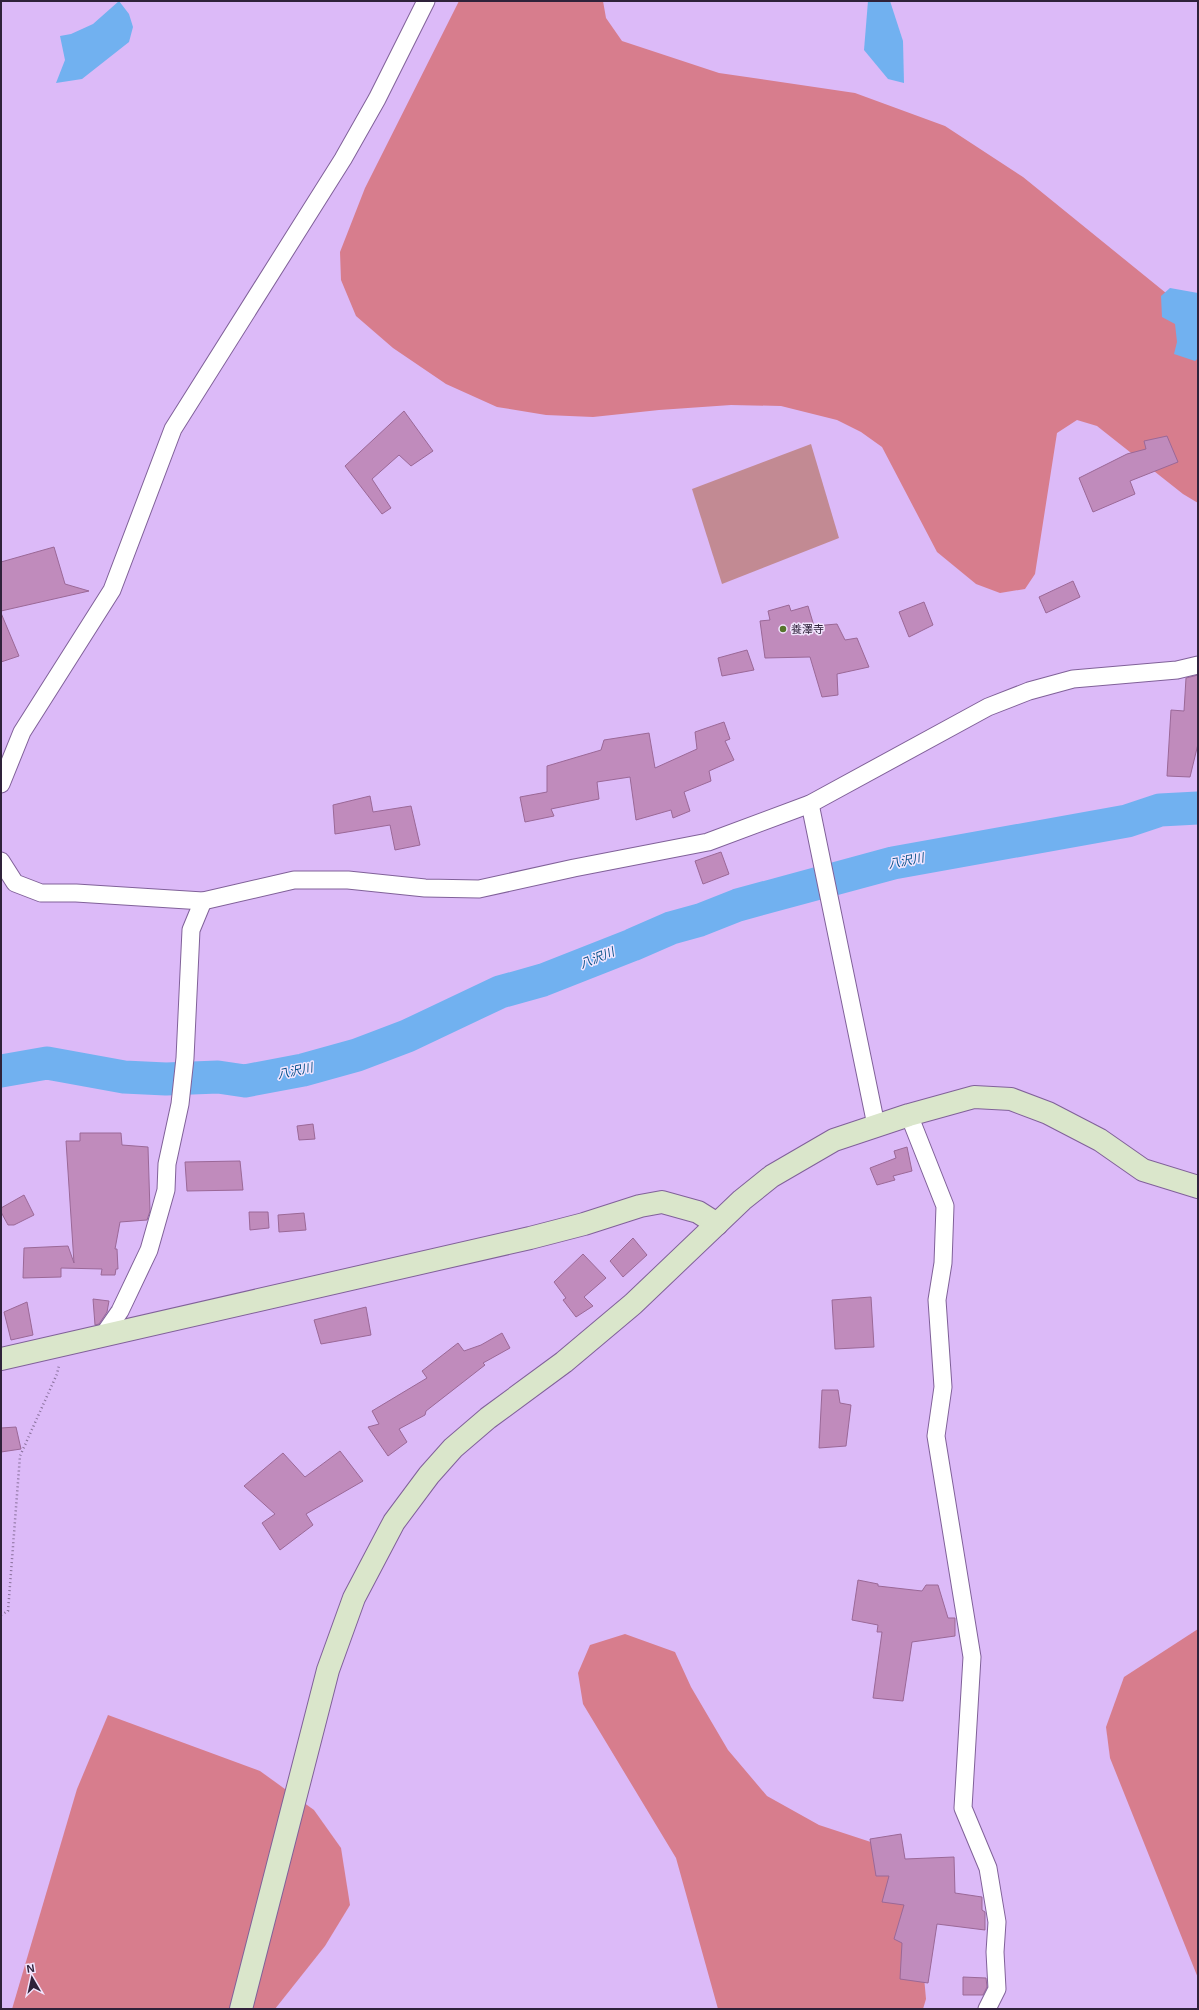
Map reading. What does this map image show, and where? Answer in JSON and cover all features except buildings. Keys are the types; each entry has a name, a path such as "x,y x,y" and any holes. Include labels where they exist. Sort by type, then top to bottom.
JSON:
{"street":[{"path":"1,784 22,732 112,590 173,429 343,159 377,99 426,1"},
{"path":"1,861 15,883 41,893 76,893 203,901 294,880 348,880 425,888 479,890 574,868 708,842 810,804 988,707 1029,691 1072,679 1177,670 1198,665"},
{"path":"810,804 826,890 876,1125"},
{"path":"104,1334 120,1311 149,1250 166,1190 167,1164 180,1104 186,1058 191,930 203,901"},
{"path":"241,2009 328,1670 354,1598 394,1522 429,1475 453,1448 488,1418 564,1362 633,1304 742,1200 772,1176 795,1161 834,1140 876,1125 974,1097 1011,1099 1048,1113 1093,1137 1143,1170 1198,1187"},
{"path":"909,1115 945,1206 943,1263 938,1300 944,1387 936,1436 972,1657 963,1808 988,1868 998,1922 996,1952 997,1989 987,2009"},
{"path":"1,1359 64,1345 104,1334 530,1238 584,1224 640,1206 662,1202 698,1212 717,1224"}],"path":[{"path":"1,1615 8,1612 20,1456 58,1374 64,1345"}],"shaded area":[{"path":"459,1 603,1 606,18 622,41 719,73 855,93 945,126 1023,177 1198,319 1198,503 1183,494 1097,426 1077,420 1057,433 1035,574 1025,589 1000,593 976,584 937,552 882,447 861,432 837,420 781,406 731,405 659,410 593,417 546,415 497,407 446,384 393,348 356,316 341,280 340,252 365,188"},
{"path":"811,444 839,538 722,584 692,489"},
{"path":"1198,1629 1198,1978 1110,1758 1106,1727 1124,1677"},
{"path":"625,1634 675,1652 691,1687 728,1750 767,1796 819,1825 886,1847 919,1921 926,1999 923,2009 718,2009 676,1858 583,1704 578,1673 590,1645"},
{"path":"108,1715 260,1771 314,1810 341,1848 350,1905 325,1946 275,2009 12,2009 77,1789"}],"water":[{"path":"119,1 129,14 133,27 129,42 82,79 56,83 65,60 60,36 71,34 93,24"},
{"path":"868,1 890,1 903,41 904,83 888,79 864,50"},
{"path":"1170,288 1198,293 1198,358 1195,361 1174,354 1177,342 1175,324 1162,317 1161,296"}],"waterway":[{"name":"八沢川","path":"1,1071 47,1063 124,1077 166,1079 218,1077 245,1081 303,1070 357,1055 407,1036 500,992 543,980 671,928 700,920 738,905 893,863 1127,821 1160,810 1198,808"}],"place":[{"name":"養澤寺","path":"783,629"}]}
